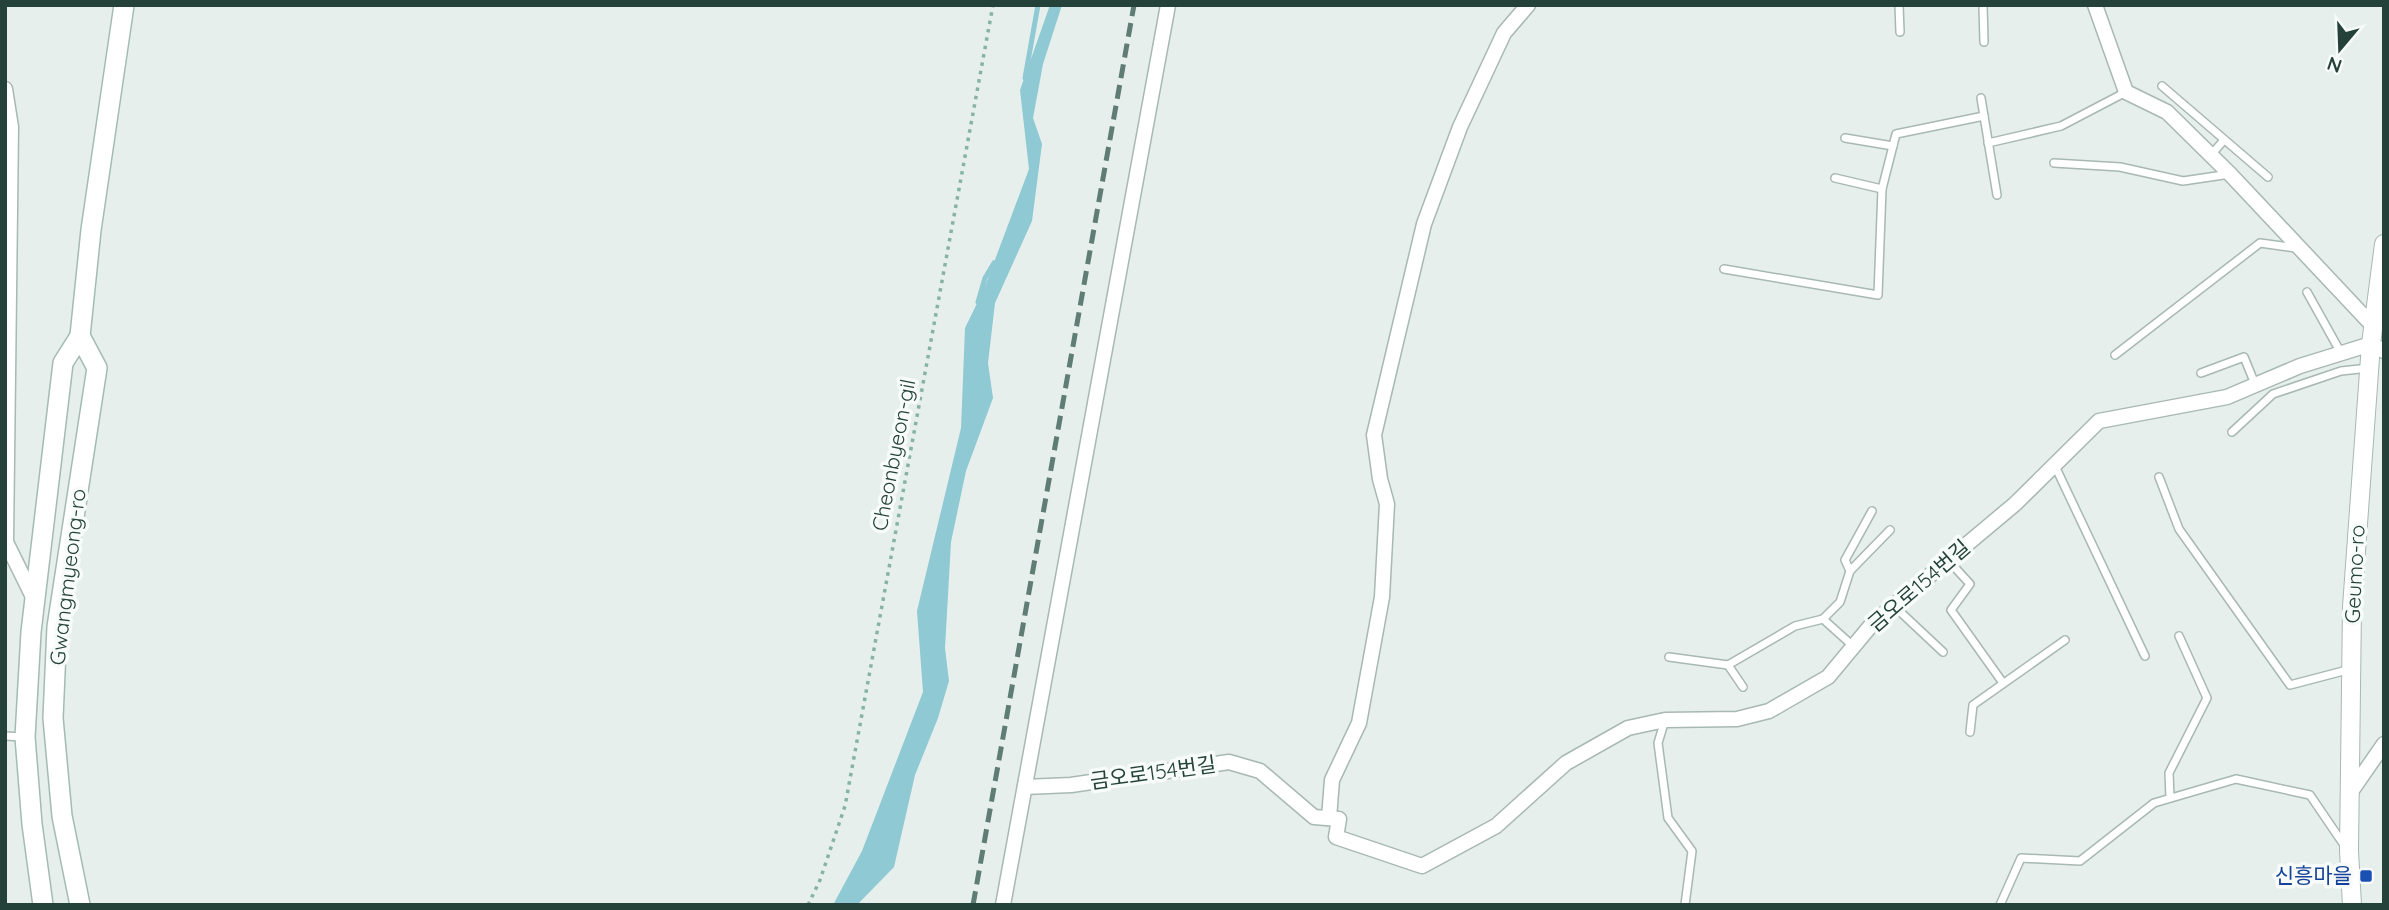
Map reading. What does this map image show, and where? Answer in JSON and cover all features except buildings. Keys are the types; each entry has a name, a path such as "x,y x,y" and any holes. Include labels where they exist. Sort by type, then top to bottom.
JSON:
{"main road":[{"name":"Gwangmyeong-ro","path":"43,905 32,824 15,737 35,600 63,363 80,335 91,230 124,5"},
{"name":"Gwangmyeong-ro","path":"80,335 97,368 57,627 53,719 62,816 80,905"}],"street":[{"path":"1003,905 1168,5"},
{"path":"1329,818 1332,780 1359,723 1382,597 1387,504 1380,480 1374,435 1424,225 1460,127 1504,33 1528,5"},
{"path":"2095,5 2126,92 2167,112 2211,155 2300,248 2376,341"},
{"path":"5,89 11,127 6,542 35,600"},
{"name":"Geumo-ro","path":"2352,905 2349,851 2352,607 2370,368 2376,341 2384,244"},
{"name":"금오로154번길","path":"1025,787 1072,785 1229,762 1260,771 1314,817 1339,819 1336,837 1422,866 1496,826 1566,763 1628,728 1665,720 1737,719 1769,711 1828,677 1873,623 2015,504 2099,421 2227,397 2300,366 2376,341"},
{"path":"2350,793 2384,744"}],"lane":[{"path":"1899,5 1900,32"},
{"path":"1983,5 1984,42"},
{"path":"2162,86 2268,177"},
{"path":"1988,143 2061,126 2126,92"},
{"path":"1981,98 1997,195"},
{"path":"1724,269 1878,295 1882,189 1896,134 1983,116"},
{"path":"1845,138 1893,145"},
{"path":"2211,155 2224,140"},
{"path":"2054,163 2120,167 2183,181 2230,174"},
{"path":"1835,178 1882,189"},
{"path":"2115,355 2260,243 2300,248"},
{"path":"2307,292 2341,353"},
{"path":"2201,373 2244,357 2256,385"},
{"path":"2232,432 2273,394 2342,371 2370,368"},
{"path":"2054,466 2145,656"},
{"path":"2159,477 2179,529 2290,685 2351,668"},
{"path":"1850,571 1845,560 1872,511"},
{"path":"1669,657 1728,665 1795,625 1823,619 1840,602 1850,571 1890,530"},
{"path":"1947,560 1970,584 1951,610 2003,683"},
{"path":"1894,605 1944,652"},
{"path":"1823,619 1854,646"},
{"path":"2170,798 2169,773 2207,698 2179,636"},
{"path":"1970,732 1973,705 2065,640"},
{"path":"1728,665 1743,687"},
{"path":"1665,720 1658,743 1668,818 1692,851 1685,905"},
{"path":"2000,905 2021,858 2080,861 2154,803 2236,779 2310,795 2349,851"}],"path":[{"name":"Cheonbyeon-gil","path":"808,905 820,880 845,806 993,5"}],"water":[{"path":"1050,5 1062,5 1043,64 1033,118 1042,144 1032,221 995,303 988,363 993,398 966,471 951,542 945,648 949,681 938,718 915,775 894,867 857,905 833,905 862,851 923,692 917,611 961,428 965,328 984,289 1029,169 1020,90"}],"waterway":[{"path":"1025,78 1038,5"},
{"path":"978,302 985,278 994,263"}],"railway":[{"path":"973,905 1134,5"}],"place":[{"name":"신흥마을","path":"2366,876"}]}
